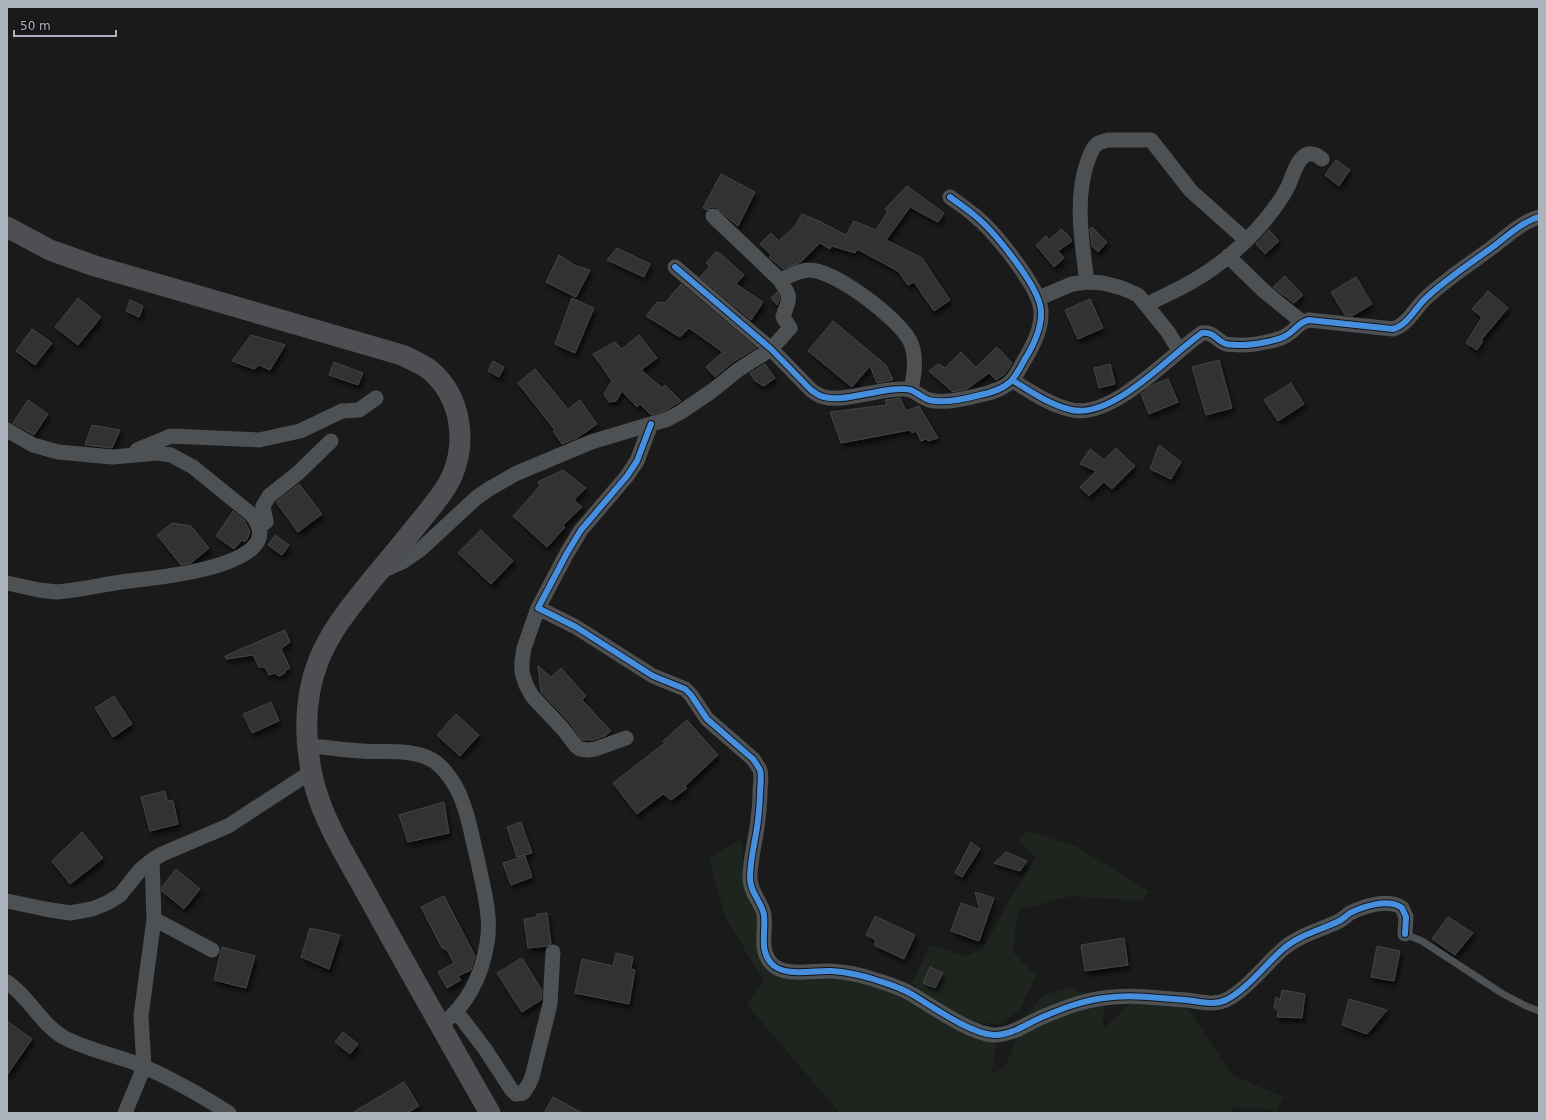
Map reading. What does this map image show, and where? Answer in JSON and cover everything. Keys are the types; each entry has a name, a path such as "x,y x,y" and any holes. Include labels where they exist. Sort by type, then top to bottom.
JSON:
{"main road":[{"path":"7,227 50,250 88,264 402,355 419,362 431,371 441,381 450,396 460,424 461,441 458,459 452,476 443,492 336,627 318,661 311,681 306,726 311,772 319,800 335,835 490,1113"}],"street":[{"path":"1086,282 1082,236 1081,193 1083,179 1092,150 1097,143 1102,141 1151,140 1191,191 1246,240"},
{"path":"1146,304 1198,278 1228,256 1246,240 1272,212 1282,197 1300,160 1309,154 1313,154 1322,160"},
{"path":"675,267 771,349 811,390 825,398 851,397 873,392 911,389 929,400 946,401 980,395 995,390 1012,380 1029,352 1039,326 1041,311 1039,298 1028,279 994,236 975,216 950,197"},
{"path":"378,573 402,562 421,549 476,498 488,489 515,474 591,442 668,419 686,409 712,391 738,370 771,349 790,328 783,317 789,303 789,296 780,280 713,216"},
{"path":"1012,380 1043,399 1058,406 1073,410 1088,411 1103,407 1119,397 1202,333 1207,332 1227,344 1242,345 1276,339 1287,335 1302,322 1310,320 1383,329 1399,328 1424,300 1439,286 1518,228 1539,218"},
{"path":"1228,256 1264,291 1302,322"},
{"path":"780,280 800,271 809,270 820,272 833,277 852,288 887,316 909,340 914,351 915,368 911,389"},
{"path":"1039,298 1072,284 1086,282 1103,283 1122,288 1138,295 1168,332 1179,350"},
{"path":"119,457 171,436 259,440 300,431 342,412 360,410 376,398"},
{"path":"626,738 595,749 580,749 576,746 563,728 532,696 524,679 522,661 524,648 538,608 567,552 581,530 627,476 637,461 651,424"},
{"path":"7,430 33,445 58,452 119,457 157,453 177,457 193,467 244,508 256,520 260,534 249,551 232,560 200,571 56,592 7,583"},
{"path":"259,527 266,522 263,506 269,496 298,473 331,441"},
{"path":"538,608 576,627 653,676 684,689 691,695 707,719 757,764 761,779 759,817 751,860 750,878 751,888 762,908 766,957 777,969 785,971 828,971 854,973 912,994 928,1006 971,1028 994,1035 1018,1029 1076,1003 1105,998 1142,997 1207,1003 1224,1001 1233,996 1249,982 1284,948 1309,933 1339,921 1351,913 1363,908 1384,904 1399,905 1405,911 1405,934"},
{"path":"308,746 416,754 435,762 448,774 455,786 472,835 486,906 489,933 476,981 470,993 456,1011 440,1025"},
{"path":"7,900 70,913 92,909 107,903 120,895 141,869 152,860 162,854 228,826 311,772"},
{"path":"126,1113 144,1067 141,1016 154,919 152,860"},
{"path":"154,919 212,950"},
{"path":"456,1011 485,1049 511,1089 516,1094 523,1093 532,1077 548,1016 552,992 553,952"},
{"path":"7,982 46,1023 63,1037 75,1043 144,1067 199,1095 229,1113"}],"lane":[{"path":"1405,934 1422,941 1503,994 1539,1011"}],"shaded area":[{"path":"1027,831 1077,847 1149,891 1141,901 1071,896 1018,910 1013,952 1036,976 1020,1009 999,1025 966,1020 930,1001 912,983 930,945 965,956 983,949 1012,895 1036,857 1020,841"},
{"path":"741,839 746,884 762,927 768,964 875,981 997,1044 991,1075 1006,1066 1023,1020 1043,996 1070,987 1104,1004 1103,1029 1134,1000 1186,1006 1232,1075 1284,1097 1277,1110 1234,1107 1228,1113 840,1113 747,1005 764,982 725,916 709,859"}],"building":[{"path":"1336,160 1350,170 1339,186 1325,175"},
{"path":"721,174 755,192 738,226 715,207 711,207 707,210 703,208"},
{"path":"907,186 944,213 938,222 910,207 886,240 922,258 950,300 934,311 914,282 908,285 898,271 857,249 855,253 832,246 830,249 820,243 801,262 783,269 769,257 771,255 760,244 771,233 779,241 795,226 802,214 846,235 854,221 876,230 888,211 885,209"},
{"path":"1092,227 1107,242 1098,252 1092,246 1090,229"},
{"path":"1061,229 1072,241 1058,251 1064,258 1054,267 1036,245 1046,236 1049,240"},
{"path":"1269,230 1279,241 1265,254 1256,244"},
{"path":"617,248 650,264 644,277 607,260"},
{"path":"716,252 721,254 744,275 736,284 763,302 751,320 700,277 710,266 706,263"},
{"path":"559,255 576,266 590,270 576,297 546,282"},
{"path":"1285,276 1303,295 1294,303 1273,287"},
{"path":"1356,277 1372,304 1352,316 1345,315 1331,292"},
{"path":"681,284 756,348 733,362 715,377 706,367 723,352 689,328 680,337 646,316 657,302 665,303"},
{"path":"1488,291 1508,308 1481,340 1483,341 1477,350 1466,343 1482,317 1472,309"},
{"path":"777,292 780,298 777,305 771,298"},
{"path":"78,298 101,317 78,345 55,327"},
{"path":"572,298 594,308 575,353 555,344"},
{"path":"1090,299 1103,328 1078,339 1065,310"},
{"path":"130,300 143,306 139,317 126,311"},
{"path":"833,321 886,365 893,380 877,383 870,366 852,387 808,351"},
{"path":"32,329 52,343 35,365 16,351"},
{"path":"251,335 285,345 270,370 259,365 254,369 232,361"},
{"path":"639,335 657,358 641,370 662,388 665,385 681,401 665,411 651,415 640,404 637,407 622,391 616,401 609,402 604,394 612,381 593,354 615,342 622,349"},
{"path":"997,347 1012,363 1005,374 996,380 989,373 967,389 953,392 929,371 938,364 945,368 961,352 976,367"},
{"path":"1219,360 1232,408 1206,415 1192,367"},
{"path":"493,361 504,367 499,377 488,371"},
{"path":"334,362 363,373 358,385 329,375"},
{"path":"765,364 775,378 764,386 755,381 750,373"},
{"path":"1110,364 1115,384 1099,388 1094,368"},
{"path":"535,369 568,409 580,400 597,424 577,438 562,444 553,431 555,430 518,383"},
{"path":"1168,379 1178,402 1149,414 1141,394 1152,385"},
{"path":"1291,383 1304,404 1278,421 1264,400"},
{"path":"900,398 906,411 919,406 938,438 928,441 926,439 921,441 916,431 912,433 910,430 841,443 830,412 887,405 885,400"},
{"path":"28,400 48,414 34,435 13,423"},
{"path":"92,425 120,430 112,448 85,445"},
{"path":"1159,445 1181,462 1171,479 1150,469"},
{"path":"1116,448 1135,466 1112,489 1104,482 1089,496 1080,487 1096,471 1080,464 1090,449 1104,460"},
{"path":"563,470 586,488 574,500 582,507 563,525 565,527 547,547 513,516 540,486 538,482"},
{"path":"299,484 322,514 298,532 276,502"},
{"path":"233,511 244,520 250,532 247,540 244,542 242,540 234,549 216,536"},
{"path":"172,523 191,526 209,548 191,563 181,565 157,535"},
{"path":"481,530 513,561 491,584 458,553"},
{"path":"275,535 289,545 282,555 268,545"},
{"path":"285,630 290,642 281,649 290,668 279,676 275,673 269,675 265,667 259,667 253,655 226,659 225,656"},
{"path":"538,666 551,677 561,668 586,696 582,700 611,731 605,736 593,740 582,740 570,723 541,692"},
{"path":"114,696 132,724 113,737 95,708"},
{"path":"271,702 279,721 252,733 243,714"},
{"path":"456,714 479,735 460,756 437,735"},
{"path":"687,720 718,755 685,786 687,788 671,800 663,794 637,814 613,783 665,743 663,741"},
{"path":"165,791 167,800 173,801 178,824 150,831 141,797"},
{"path":"444,802 449,833 408,842 399,815"},
{"path":"521,822 532,853 517,857 507,827"},
{"path":"82,832 103,858 70,884 52,861"},
{"path":"971,842 980,849 962,877 955,873"},
{"path":"1006,852 1027,861 1020,871 994,863"},
{"path":"525,856 532,877 511,885 503,863"},
{"path":"176,869 200,889 184,909 162,891 162,887"},
{"path":"975,892 994,898 979,941 951,931 961,903 980,910"},
{"path":"444,896 475,956 471,970 458,976 461,980 447,988 438,972 454,963 447,950 442,948 421,907"},
{"path":"547,913 551,944 547,946 528,948 524,919 537,917 537,914"},
{"path":"875,916 915,935 904,959 874,945 876,940 866,935"},
{"path":"1448,917 1473,933 1455,955 1432,939"},
{"path":"310,928 340,935 329,969 301,957"},
{"path":"1124,938 1128,965 1085,971 1081,945"},
{"path":"1377,946 1400,951 1394,981 1371,977"},
{"path":"222,947 255,956 246,988 214,980"},
{"path":"616,953 633,957 631,969 635,970 629,1004 575,993 582,959 613,966"},
{"path":"522,958 542,990 541,1000 522,1012 497,973"},
{"path":"930,967 943,973 935,988 923,983"},
{"path":"1282,990 1305,994 1302,1018 1277,1017 1278,1011 1274,1008 1276,997 1280,1000"},
{"path":"1349,999 1387,1010 1367,1034 1342,1025"},
{"path":"7,1021 32,1039 7,1075"},
{"path":"343,1032 358,1044 350,1054 335,1042"},
{"path":"404,1082 419,1106 407,1113 352,1113"},
{"path":"553,1097 582,1113 544,1113"}],"cycle path":[{"path":"675,267 771,349 811,390 820,396 842,398 887,390 906,389 913,391 929,400 948,401 984,394 997,390 1012,380 1016,375 1036,336 1040,323 1041,311 1039,301 1033,288 1003,246 982,222 950,197"},
{"path":"1012,380 1041,398 1056,405 1072,410 1088,410 1105,405 1123,395 1202,333 1209,333 1226,344 1242,345 1278,339 1309,320 1393,329 1403,324 1433,291 1520,226 1539,217"},
{"path":"651,424 637,461 627,476 581,530 538,608 576,627 653,676 685,689 691,695 707,719 753,759 760,770 761,782 760,803 750,878 754,893 763,910 765,952 767,958 776,968 791,972 837,971 870,978 895,986 941,1013 974,1030 1000,1035 1071,1006 1104,998 1135,996 1206,1003 1221,1002 1241,990 1289,944 1303,936 1339,921 1350,913 1376,904 1384,903 1397,905 1402,908 1406,917 1405,934"}]}
